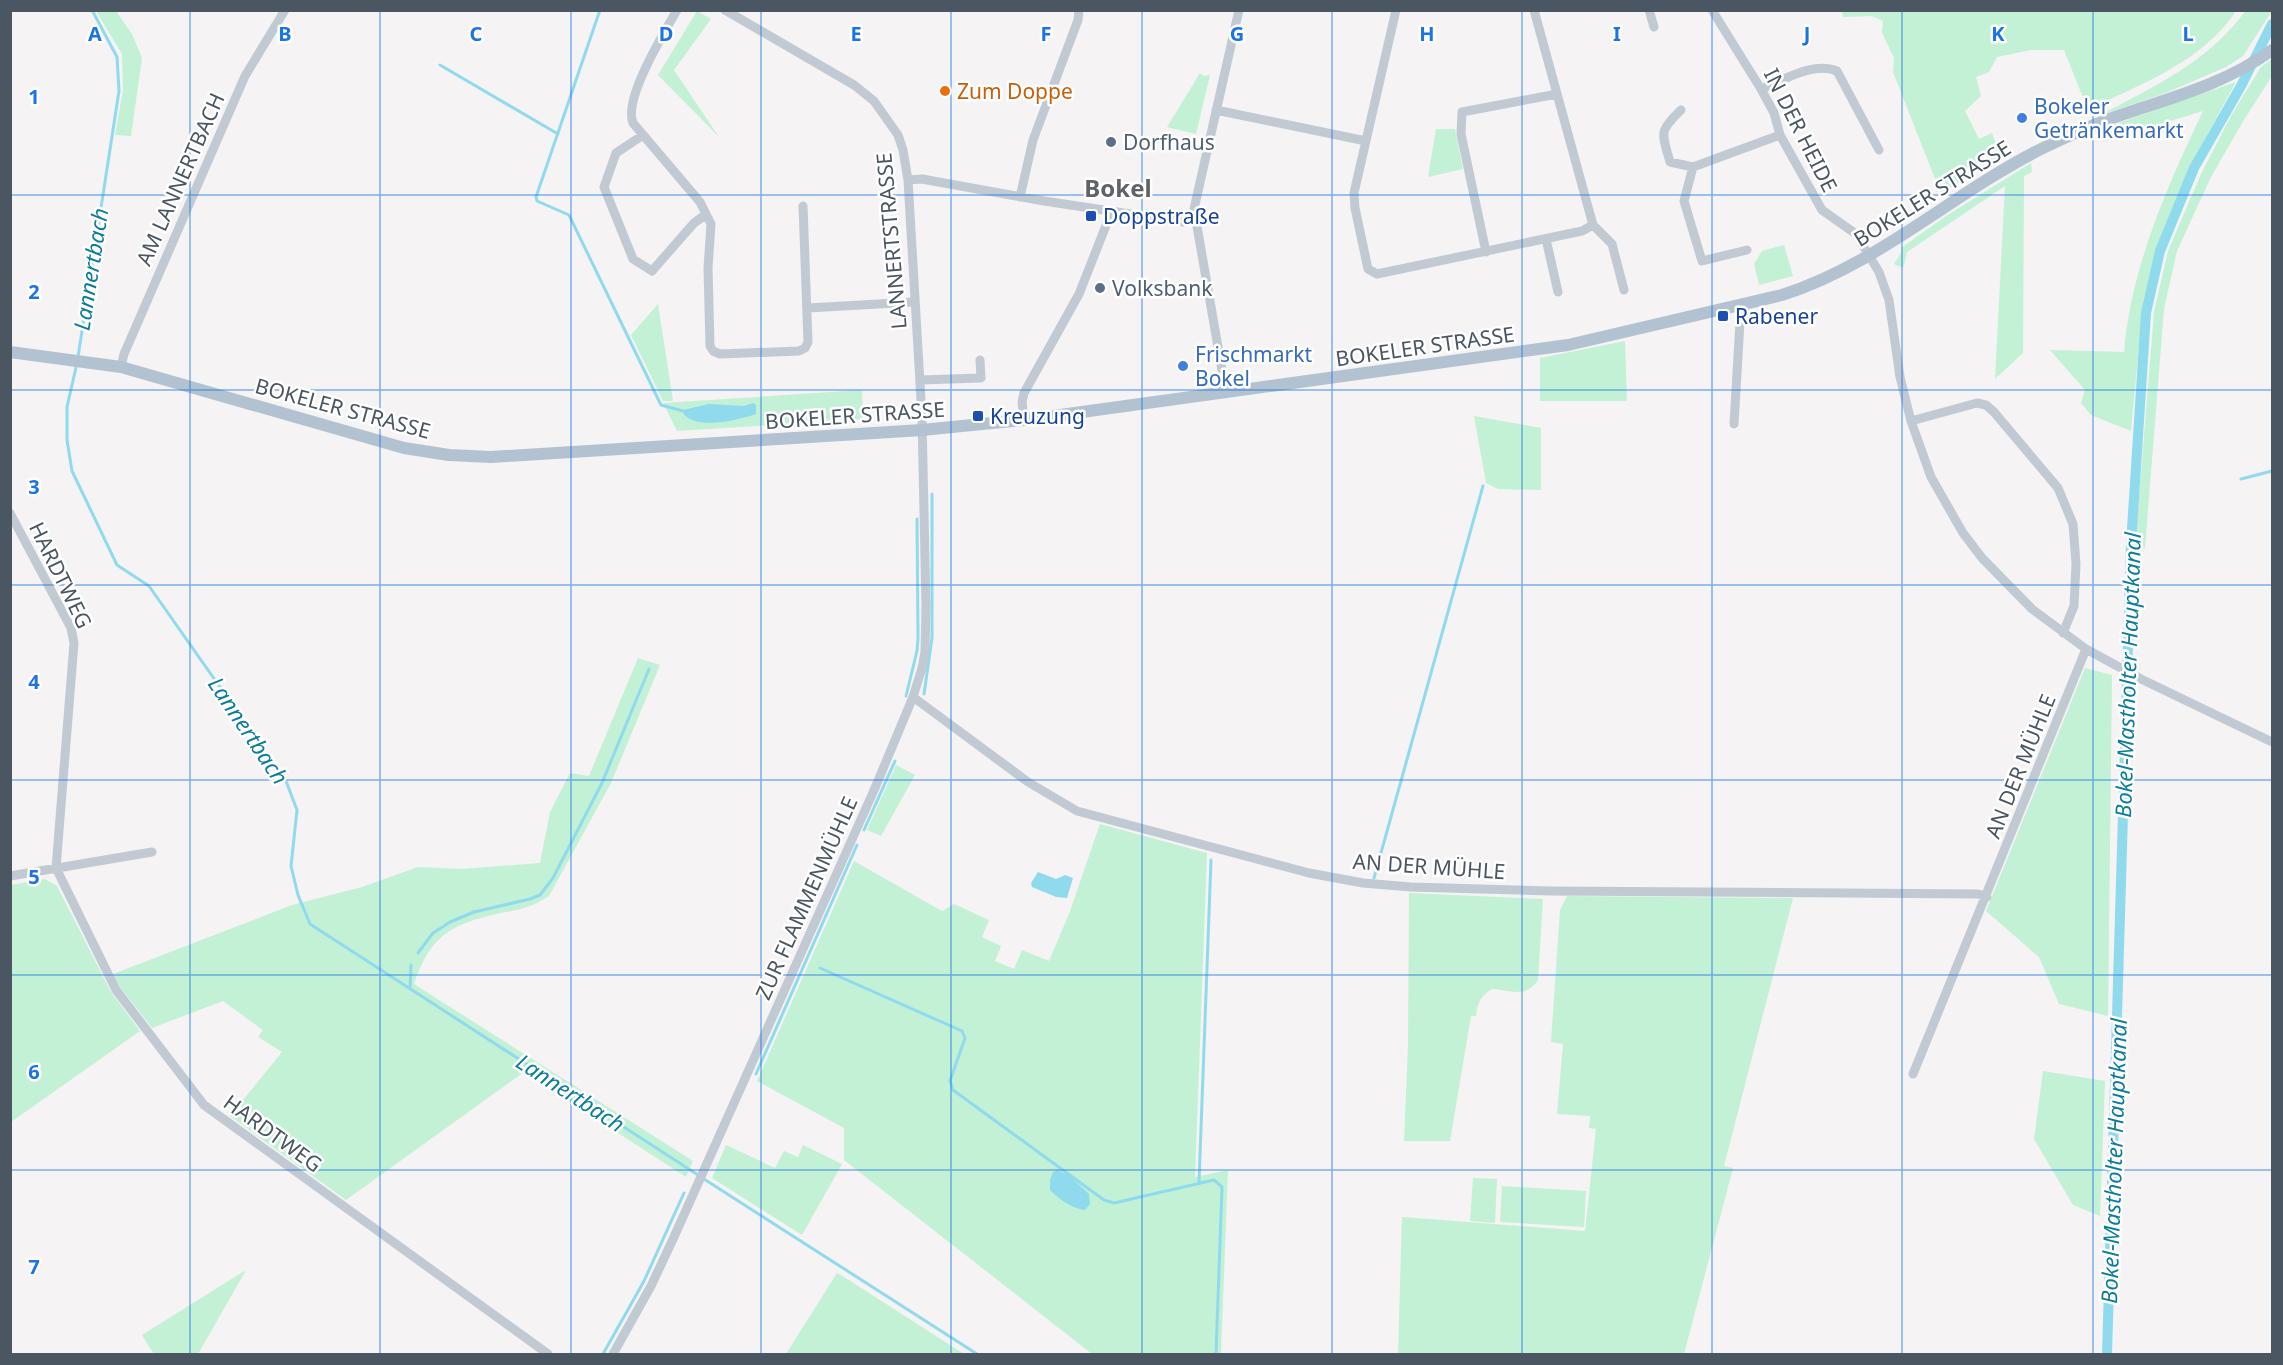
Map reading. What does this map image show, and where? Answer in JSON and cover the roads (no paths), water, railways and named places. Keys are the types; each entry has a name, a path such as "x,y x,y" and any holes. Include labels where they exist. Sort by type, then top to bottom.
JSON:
{"main road":[{"name":"BOKELER STRASSE","path":"10,352 121,367 404,448 448,455 491,457 922,430 1024,420 1568,345 1804,288 1869,256 2040,150 2096,124 2207,86 2234,74 2272,50"}],"street":[{"name":"AM LANNERTBACH","path":"121,367 124,354 226,117 245,76 285,10"},
{"path":"677,10 647,65 631,108 630,117 700,202 711,224 708,268 712,351 720,354 800,351 805,348 808,342 808,308 803,206"},
{"name":"LANNERTSTRASSE","path":"725,10 854,85 874,101 898,135 908,180 922,430"},
{"path":"1020,197 1033,140 1078,20 1079,10"},
{"path":"1226,393 1194,220 1194,209 1239,10"},
{"path":"1396,10 1354,193 1368,268 1377,274 1582,231 1593,225"},
{"path":"1534,10 1593,225 1612,244 1624,290"},
{"path":"1649,10 1654,27"},
{"name":"IN DER HEIDE","path":"1712,10 1761,89 1774,113 1780,135 1822,210 1856,234 1878,273 1889,300 1900,377 1911,421 1931,477 1963,533 2005,584 2032,609 2086,649 2141,679 2272,742"},
{"path":"1761,89 1816,67 1828,67 1837,71 1879,150"},
{"path":"1486,252 1461,134 1462,112 1557,94"},
{"path":"1216,110 1366,141"},
{"path":"1681,110 1667,124 1663,135 1670,162 1693,167 1780,135"},
{"path":"643,135 616,153 604,187 633,259 652,271 694,223 705,215"},
{"path":"1693,167 1684,201 1702,261 1747,250"},
{"path":"908,180 922,179 1020,197 1183,222 1194,220"},
{"path":"1024,420 1024,393 1079,294 1107,223 1109,211"},
{"path":"1546,239 1558,292"},
{"path":"808,308 914,302"},
{"path":"1734,424 1741,305"},
{"path":"920,380 981,378 980,360"},
{"path":"1911,421 1977,403 1986,405 2058,488 2073,524 2076,564 2074,606 2063,633"},
{"name":"ZUR FLAMMENMÜHLE","path":"613,1354 651,1286 696,1188 871,797 913,697 922,668 925,645 922,430"},
{"name":"HARDTWEG","path":"10,513 71,628 74,643 56,868 116,990 204,1106 548,1354"},
{"name":"AN DER MÜHLE","path":"1913,1074 1987,897 2086,649"},
{"name":"AN DER MÜHLE","path":"913,697 1028,782 1077,811 1309,873 1363,883 1411,887 1552,891 1978,894 1987,897"},
{"path":"10,876 152,852"}],"water":[{"path":"753,403 756,405 756,414 728,421 697,422 683,413 683,410 709,404 744,406"},
{"path":"1038,872 1056,879 1065,875 1073,878 1067,898 1056,897 1032,887 1031,883"},
{"path":"1057,1170 1069,1175 1089,1194 1090,1204 1085,1210 1066,1203 1050,1190 1050,1180 1053,1172"}],"waterway":[{"name":"Lannertbach","path":"78,357 119,91 117,57 92,10"},
{"path":"600,10 536,197 537,201 569,215 661,405 683,411"},
{"name":"Bokel-Mastholter Hauptkanal","path":"2107,1354 2131,544 2146,313 2160,251 2194,168 2241,86 2272,24"},
{"path":"440,65 558,134"},
{"name":"Lannertbach","path":"77,363 67,407 67,440 72,471 117,565 149,586 286,781 297,810 291,866 298,895 310,924 698,1175"},
{"path":"2241,479 2272,471"},
{"path":"1374,878 1483,486"},
{"path":"924,694 932,638 932,494"},
{"path":"906,696 918,638 917,519"},
{"path":"418,953 433,933 450,922 474,912 540,895 553,878 602,783 649,669"},
{"path":"864,830 895,761"},
{"path":"756,1074 857,845"},
{"path":"1199,1182 1211,860"},
{"path":"410,989 411,965"},
{"path":"820,968 962,1031 965,1038 950,1081 953,1090 1104,1200 1114,1203 1214,1180 1222,1187 1216,1354"},
{"name":"Lannertbach","path":"704,1179 977,1354"},
{"path":"603,1354 644,1281 684,1193"}],"place":[{"name":"Zum Doppe","path":"945,91"},
{"name":"Bokeler Getränkemarkt","path":"2022,118"},
{"name":"Dorfhaus","path":"1111,142"},
{"name":"Doppstraße","path":"1091,216"},
{"name":"Volksbank","path":"1100,288"},
{"name":"Rabener","path":"1723,316"},
{"name":"Frischmarkt Bokel","path":"1183,366"},
{"name":"Kreuzung","path":"978,416"}],"district":[{"name":"Bokel","path":"1118,187"}]}
